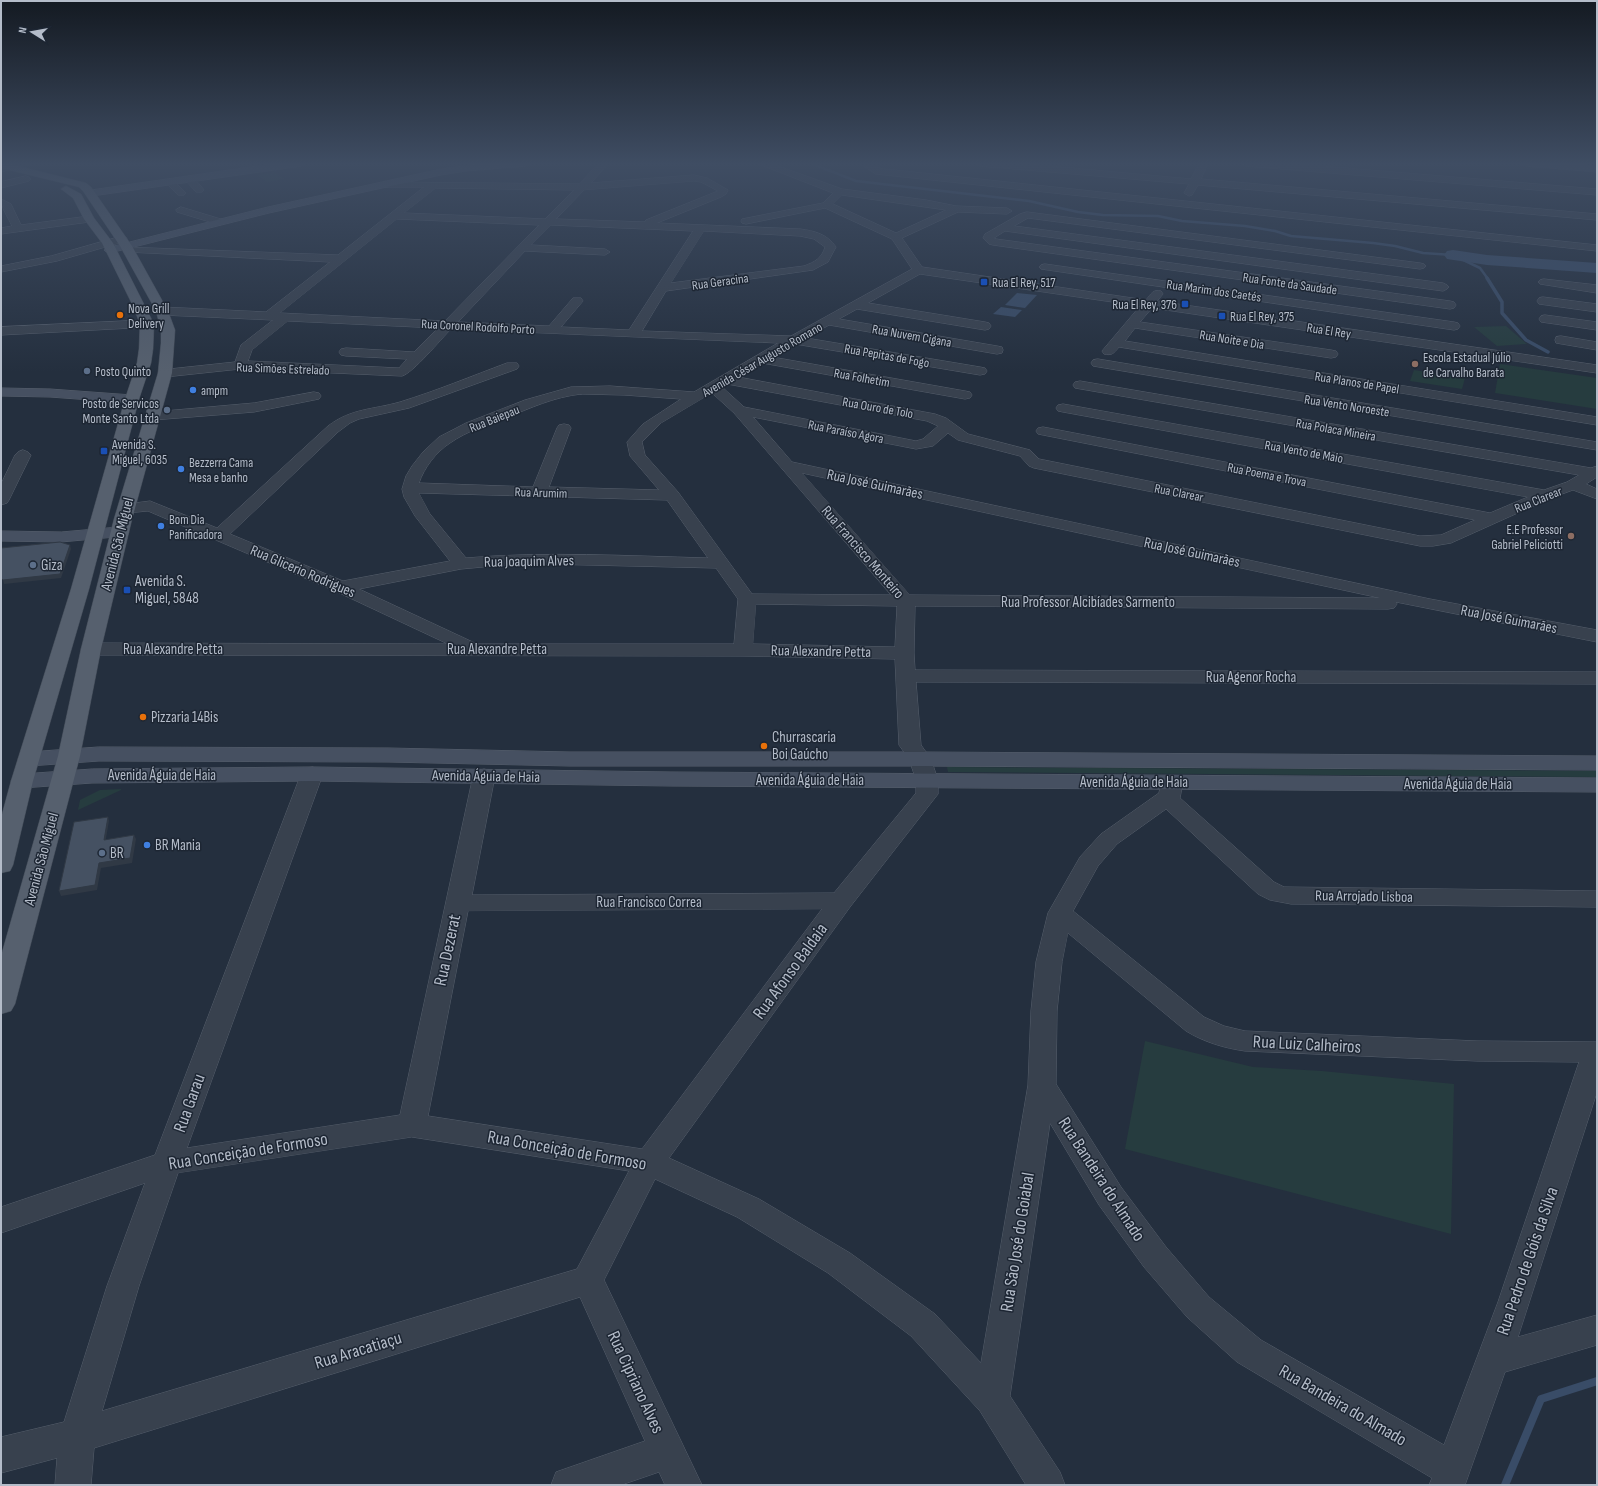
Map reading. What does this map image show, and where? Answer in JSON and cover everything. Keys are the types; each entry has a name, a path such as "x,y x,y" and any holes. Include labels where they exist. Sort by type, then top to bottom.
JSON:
{"main road":[{"name":"Avenida São Miguel","path":"1,865 22,781 80,589 132,400 144,364 147,324 108,247 98,232"},
{"name":"Avenida São Miguel","path":"1,1004 66,767 91,649 126,508 165,373 168,330 162,311 117,232"},
{"path":"108,247 125,245 177,232"},
{"path":"1,392 50,393 132,400 145,402 153,413"},
{"path":"1,536 44,538 120,532"},
{"name":"Avenida Águia de Haia","path":"22,781 114,754 388,755 923,769 1169,790 1597,785"},
{"name":"Avenida Águia de Haia","path":"29,759 66,767 92,776 312,774 484,776 923,769 1597,763"}],"street":[{"path":"269,316 375,232"},
{"path":"346,352 419,356 537,232"},
{"path":"633,334 698,232"},
{"name":"Rua Geracina","path":"662,288 804,269 822,263 829,254 831,247 827,241 808,234 797,232"},
{"path":"886,232 896,237 918,270"},
{"path":"896,237 906,232"},
{"name":"Rua Fonte da Saudade","path":"995,232 988,238 993,242 1450,305"},
{"path":"1035,232 1443,287"},
{"path":"1148,232 1420,266"},
{"path":"1493,232 1597,248"},
{"path":"1025,453 1098,363 1150,303 1176,267 1199,239"},
{"path":"125,245 342,259"},
{"path":"1,269 108,247"},
{"path":"521,248 605,252"},
{"name":"Rua Marim dos Caetés","path":"1045,267 1165,283 1454,326"},
{"name":"Rua El Rey","path":"918,270 1597,369"},
{"name":"Avenida César Augusto Romano","path":"747,599 672,495 638,456 634,442 640,433 651,424 719,382 918,270"},
{"path":"1544,282 1597,289"},
{"path":"552,330 577,301"},
{"path":"1543,301 1597,308"},
{"path":"856,305 985,326"},
{"name":"Rua Coronel Rodolfo Porto","path":"162,311 633,334 795,340"},
{"path":"240,365 246,348 285,316"},
{"path":"1545,319 1597,326"},
{"name":"Rua Nuvem Cigana","path":"828,321 997,350"},
{"path":"1,331 147,324"},
{"name":"Rua Noite e Dia","path":"1132,324 1331,354"},
{"name":"Rua Pepitas de Fogo","path":"795,340 980,371"},
{"path":"1561,340 1597,346"},
{"name":"Rua Planos de Papel","path":"1116,343 1597,420"},
{"name":"Rua Simões Estrelado","path":"165,373 240,365 402,372 419,356"},
{"name":"Rua Folhetim","path":"760,359 965,394"},
{"name":"Rua Vento Noroeste","path":"1098,363 1597,446"},
{"path":"219,535 333,429 345,420 355,416 404,405 512,366"},
{"name":"Rua Francisco Monteiro","path":"719,382 739,410 906,601 904,652 910,746 923,769"},
{"name":"Rua Ouro de Tolo","path":"719,382 930,417 940,421 963,437 1025,453"},
{"name":"Rua Polaca Mineira","path":"1080,385 1595,472"},
{"name":"Rua Baiepau","path":"410,488 414,476 431,451 444,440 489,420 564,392 580,390 696,396"},
{"path":"153,413 253,408 277,405 314,396"},
{"name":"Rua Vento de Maio","path":"1063,408 1545,495"},
{"name":"Rua Paraíso Agora","path":"739,410 916,445 928,443 947,426"},
{"path":"539,492 564,428"},
{"name":"Rua Poema e Trova","path":"1043,431 1490,518"},
{"name":"Rua Clarear","path":"1025,453 1034,463 1420,541 1445,539 1490,518 1573,485 1595,472"},
{"path":"1,500 23,455"},
{"name":"Rua José Guimarães","path":"787,465 1430,604 1597,636"},
{"path":"1573,485 1597,494"},
{"path":"410,488 417,508 461,564"},
{"name":"Rua Arumim","path":"410,488 672,495"},
{"name":"Rua Glicerio Rodrigues","path":"126,508 150,506 341,587 476,650"},
{"name":"Rua Joaquim Alves","path":"341,587 461,564 504,560 544,559 720,563"},
{"path":"743,650 747,599"},
{"name":"Rua Professor Alcibíades Sarmento","path":"747,599 1430,604"},
{"name":"Rua Alexandre Petta","path":"91,649 743,650 904,652"},
{"name":"Rua Agenor Rocha","path":"905,676 1597,678"},
{"name":"Rua Afonso Baldaia","path":"649,1162 841,901 927,794 923,769"},
{"name":"Rua Garau","path":"73,1485 77,1436 123,1286 167,1163 312,774"},
{"name":"Rua Dezerat","path":"412,1125 484,776"},
{"path":"1042,1085 1044,1011 1049,962 1060,913 1088,862 1109,839 1169,790"},
{"name":"Rua Arrojado Lisboa","path":"1169,790 1266,888 1279,894 1291,896 1597,899"},
{"name":"Rua Francisco Correa","path":"457,903 841,901"},
{"name":"Rua Luiz Calheiros","path":"1060,913 1195,1024 1208,1032 1229,1038 1245,1041 1477,1051 1597,1052"},
{"name":"Rua Pedro de Góis da Silva","path":"1450,1477 1494,1360 1597,1052"},
{"name":"Rua São José do Goiabal","path":"992,1399 1042,1085"},
{"name":"Rua Bandeira do Almado","path":"1042,1085 1110,1196 1155,1257 1198,1307 1249,1350 1450,1477"},
{"name":"Rua Conceição de Formoso","path":"1,1220 167,1163 412,1125 649,1162 748,1208 839,1263 923,1325 992,1399 1046,1485"},
{"path":"588,1280 649,1162"},
{"name":"Rua Aracatiaçu","path":"1,1455 77,1436 588,1280"},
{"name":"Rua Cipriano Alves","path":"588,1280 684,1485"},
{"path":"1494,1360 1597,1330"},
{"path":"569,1485 668,1451"}],"green space":[{"path":"1506,326 1527,344 1497,346 1474,327"},
{"path":"1500,364 1597,378 1597,409 1495,393"},
{"path":"1414,370 1465,378 1462,389 1410,381"},
{"path":"947,767 1597,771 1597,777 948,772"},
{"path":"121,789 78,810 80,800 100,790"},
{"path":"1145,1041 1253,1067 1322,1071 1454,1084 1451,1234 1125,1149"}],"water":[{"path":"1017,293 1037,295 1025,308 1005,305"},
{"path":"1001,307 1022,310 1015,317 993,314"}],"building":[{"name":"Giza","path":"60,542 70,545 60,574 3,580 1,578 1,548"},
{"name":"BR","path":"108,817 104,840 134,835 130,858 99,863 95,885 59,891 74,822"}],"waterway":[{"path":"1279,232 1291,236 1373,243 1395,246 1423,253 1453,255 1480,268 1488,279"},
{"path":"1453,255 1487,260 1597,268"},
{"path":"1487,278 1502,302 1502,313 1526,340 1548,352"},
{"path":"1505,1485 1541,1399 1597,1381"}],"place":[{"name":"Rua El Rey, 517","path":"984,282"},
{"name":"Rua El Rey, 376","path":"1185,304"},
{"name":"Nova Grill Delivery","path":"120,315"},
{"name":"Rua El Rey, 375","path":"1222,316"},
{"name":"Escola Estadual Júlio de Carvalho Barata","path":"1415,364"},
{"name":"Posto Quinto","path":"87,371"},
{"name":"ampm","path":"193,390"},
{"name":"Posto de Servicos Monte Santo Ltda","path":"167,410"},
{"name":"Avenida S. Miguel, 6035","path":"104,451"},
{"name":"Bezzerra Cama Mesa e banho","path":"181,469"},
{"name":"Bom Dia Panificadora","path":"161,526"},
{"name":"E.E Professor Gabriel Peliciotti","path":"1571,536"},
{"name":"Giza","path":"33,565"},
{"name":"Avenida S. Miguel, 5848","path":"127,590"},
{"name":"Pizzaria 14Bis","path":"143,717"},
{"name":"Churrascaria Boi Gaúcho","path":"764,746"},
{"name":"BR Mania","path":"147,845"},
{"name":"BR","path":"102,853"}]}
